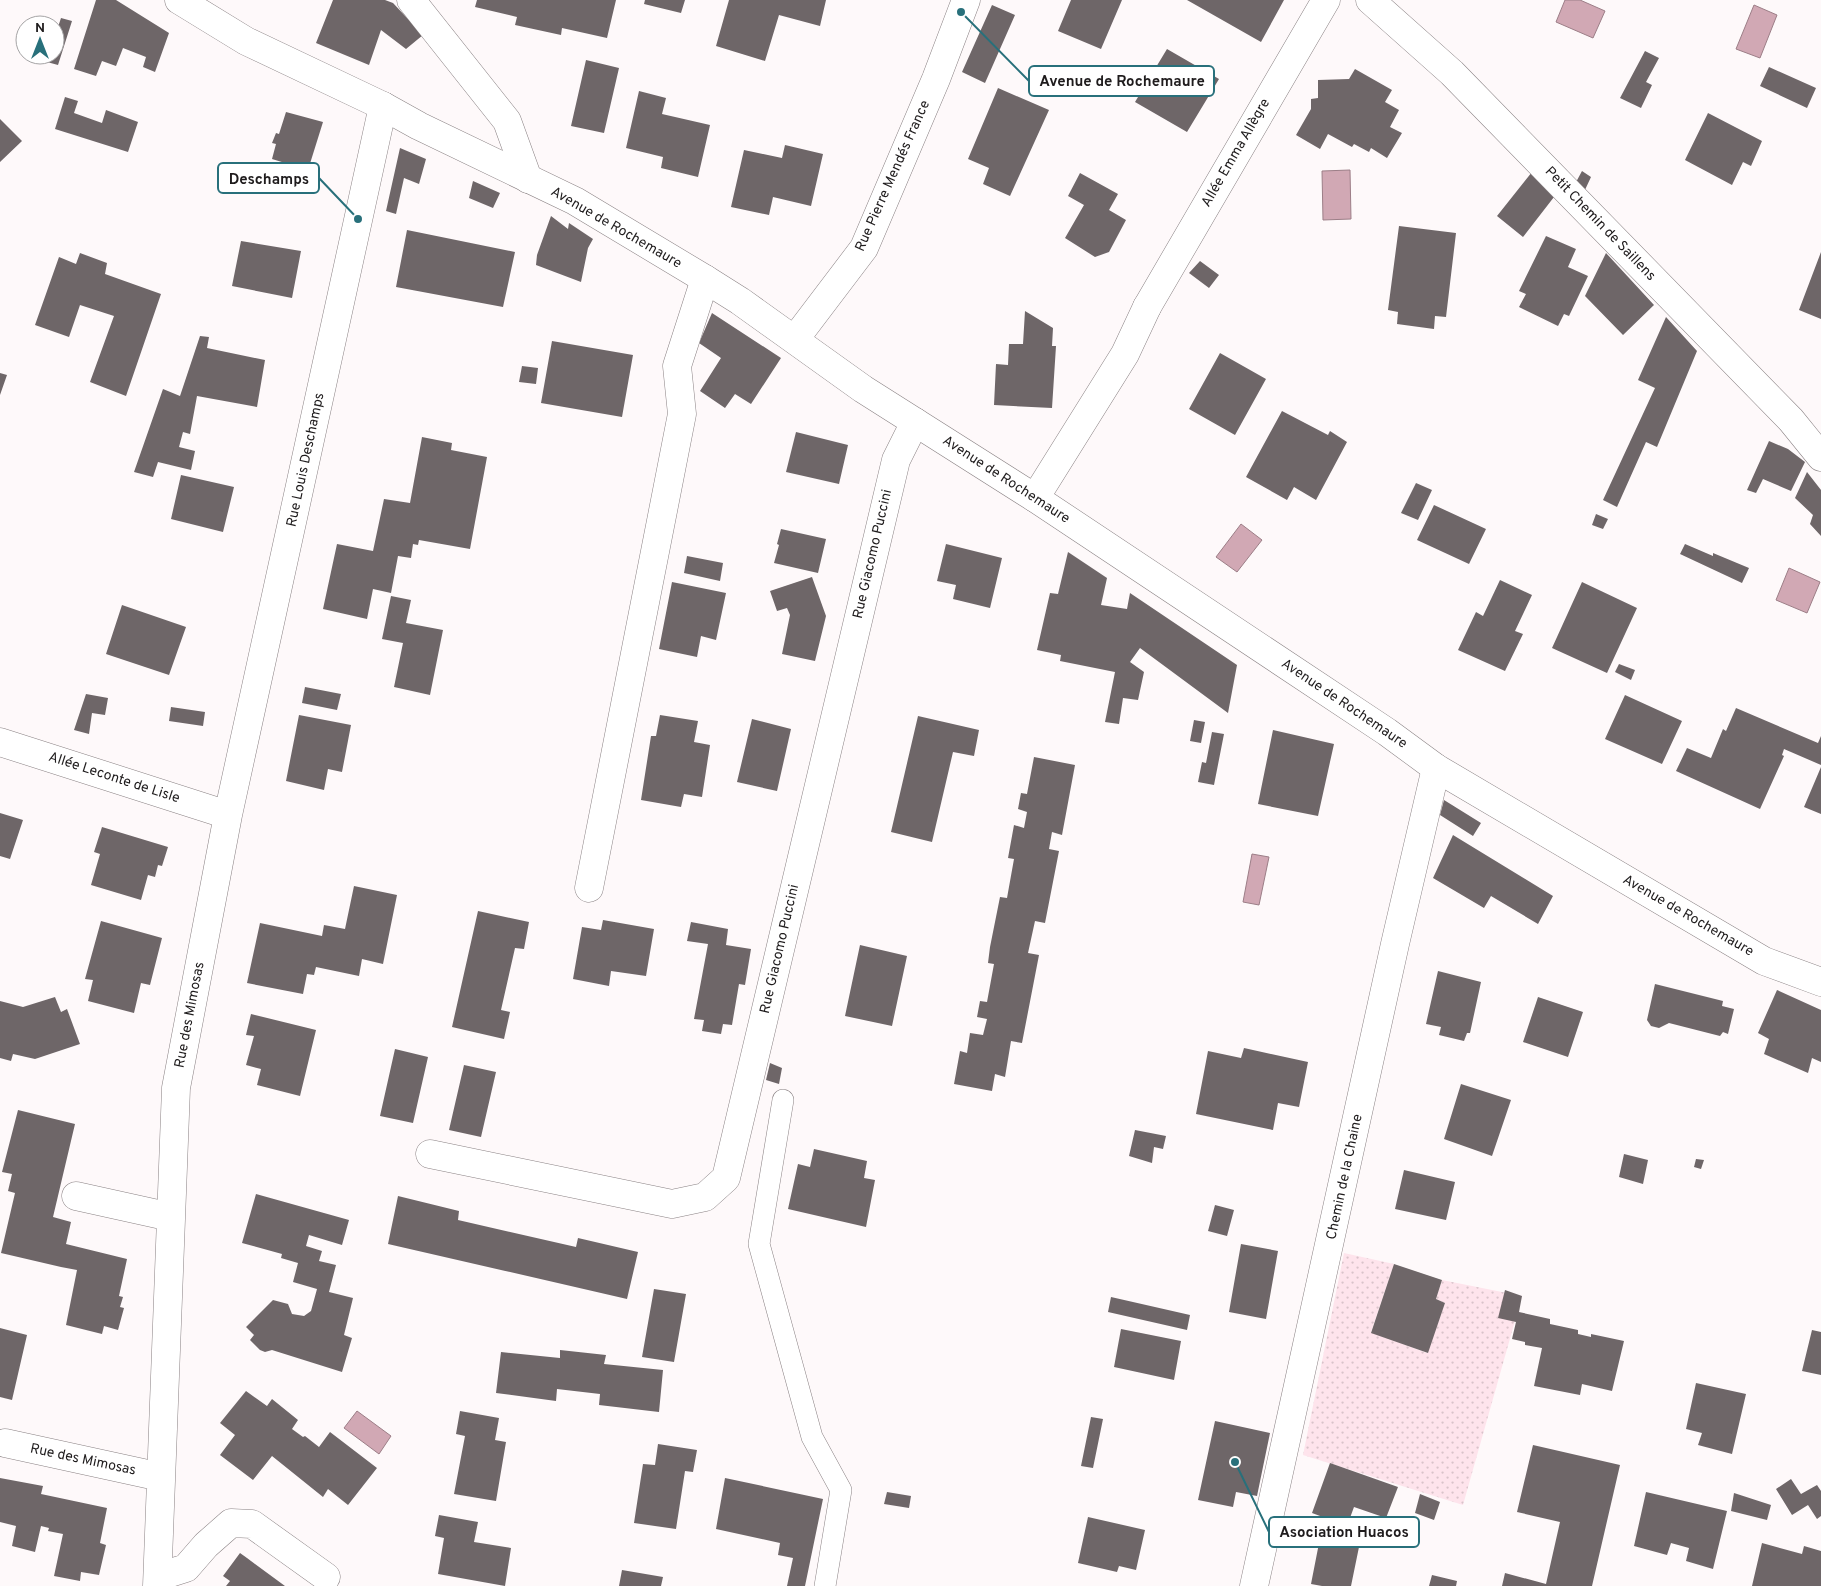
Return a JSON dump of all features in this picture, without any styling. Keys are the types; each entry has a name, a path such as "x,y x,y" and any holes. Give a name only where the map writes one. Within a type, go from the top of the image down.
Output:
{"street":[{"name":"Avenue de Rochemaure","path":"179,0 246,41 575,201 740,300 863,389 1035,498 1387,732 1436,768 1764,961 1821,982"},
{"path":"411,0 507,121 528,179"},
{"name":"Rue Pierre Mendés France","path":"795,339 864,248 936,79 966,0"},
{"name":"Allée Emma Allègre","path":"1035,498 1125,354 1146,307 1326,0"},
{"name":"Petit Chemin de Saillens","path":"1370,0 1452,73 1791,420 1821,457"},
{"name":"Rue Louis Deschamps","path":"228,814 383,106"},
{"path":"589,888 682,414 677,366 705,279"},
{"name":"Rue Giacomo Puccini","path":"430,1154 672,1204 704,1196 726,1178 896,460 916,422"},
{"name":"Allée Leconte de Lisle","path":"0,742 228,814"},
{"name":"Chemin de la Chaine","path":"1254,1586 1395,944 1436,768"},
{"name":"Rue des Mimosas","path":"158,1578 176,1088 228,814"},
{"path":"76,1196 171,1217"},
{"name":"Rue des Mimosas","path":"5,1443 161,1477"},
{"path":"158,1578 186,1568 206,1545 231,1523 252,1524 326,1578"}],"lane":[{"path":"783,1100 759,1244 812,1437 841,1490 825,1586"}],"shaded area":[{"path":"1565,0 1580,0 1605,11 1593,38 1556,22"},
{"path":"1754,5 1777,15 1760,58 1736,49"},
{"path":"1350,170 1351,219 1323,220 1322,171"},
{"path":"1241,524 1262,540 1237,572 1216,557"},
{"path":"1789,568 1820,582 1807,613 1776,600"},
{"path":"1252,854 1269,857 1259,905 1243,902"},
{"path":"1344,1253 1394,1264 1371,1332 1427,1353 1445,1303 1436,1299 1442,1280 1522,1296 1463,1505 1303,1455"},
{"path":"357,1411 391,1436 379,1454 344,1428"}],"building":[{"path":"96,0 116,0 169,33 155,72 143,67 146,57 123,48 116,66 102,61 96,76 74,69"},
{"path":"333,0 385,0 393,3 423,35 406,49 381,30 369,65 316,43"},
{"path":"477,0 616,0 607,38 562,28 561,35 515,25 517,17 475,7"},
{"path":"645,0 685,0 681,13 644,4"},
{"path":"729,0 826,0 820,26 779,15 765,61 716,46"},
{"path":"1071,0 1122,0 1101,49 1058,31"},
{"path":"1187,0 1284,0 1261,42"},
{"path":"992,5 1015,15 985,83 962,72"},
{"path":"65,19 72,21 65,43"},
{"path":"1167,49 1219,79 1187,132 1135,102"},
{"path":"1645,51 1659,58 1646,82 1652,85 1641,108 1620,98"},
{"path":"586,60 619,68 604,133 571,126"},
{"path":"1769,67 1816,88 1807,108 1760,86"},
{"path":"1355,69 1392,90 1385,102 1399,110 1390,127 1402,133 1387,158 1371,148 1369,152 1354,144 1352,147 1328,134 1320,149 1296,135 1311,109 1311,99 1318,98 1318,80 1349,79"},
{"path":"998,88 1049,110 1010,196 983,184 989,168 968,159"},
{"path":"639,91 666,98 662,114 710,125 698,177 661,168 663,157 626,148"},
{"path":"65,97 78,101 74,113 102,123 106,110 138,122 128,152 55,129"},
{"path":"286,112 323,122 308,170 272,159 276,144 272,143 276,133 279,134"},
{"path":"1708,113 1762,141 1751,166 1743,162 1732,185 1685,160"},
{"path":"0,119 22,141 0,162"},
{"path":"785,145 823,154 811,206 773,197 769,215 731,207 744,150 782,158"},
{"path":"400,148 426,159 419,184 404,178 396,214 386,211"},
{"path":"1582,171 1591,177 1584,192 1575,184"},
{"path":"1532,172 1554,197 1523,237 1497,216"},
{"path":"1080,173 1118,194 1109,210 1126,220 1109,252 1095,257 1065,238 1084,205 1068,196"},
{"path":"473,181 500,193 493,208 469,198"},
{"path":"551,216 568,229 569,223 593,239 588,248 581,282 536,265 537,255"},
{"path":"1399,226 1456,233 1446,317 1435,316 1434,329 1397,324 1398,312 1388,310"},
{"path":"407,230 515,252 503,307 396,287"},
{"path":"1546,236 1576,249 1568,267 1588,276 1569,316 1564,314 1558,326 1519,307 1526,294 1519,291"},
{"path":"241,241 301,251 292,298 232,286"},
{"path":"1821,252 1821,319 1799,310"},
{"path":"80,253 107,263 105,274 161,294 126,396 90,382 114,316 80,305 69,337 35,325 59,257 76,264"},
{"path":"1606,253 1654,305 1623,335 1585,296"},
{"path":"1200,261 1219,275 1209,288 1189,273"},
{"path":"1025,311 1053,328 1052,346 1056,346 1052,408 994,405 996,364 1008,365 1009,344 1023,344"},
{"path":"712,313 781,358 751,404 735,394 725,408 700,391 721,358 699,343"},
{"path":"1666,317 1697,351 1657,447 1646,442 1617,507 1603,500 1655,388 1638,380"},
{"path":"200,336 209,337 207,348 265,360 257,407 197,396 190,434 183,432 179,447 195,451 191,470 158,462 153,477 134,472 163,389 180,396"},
{"path":"552,341 633,355 622,417 541,403"},
{"path":"1220,353 1266,379 1235,435 1189,409"},
{"path":"522,366 538,368 536,384 519,382"},
{"path":"0,373 7,375 0,395"},
{"path":"1282,411 1328,435 1330,431 1347,442 1316,500 1294,487 1287,500 1246,477"},
{"path":"796,432 848,445 839,484 786,472"},
{"path":"422,437 452,443 451,450 487,457 470,549 419,540 418,545 413,544 411,558 398,556 391,593 373,589 367,619 323,609 337,544 373,551 384,499 410,503"},
{"path":"1769,441 1788,449 1805,462 1791,491 1763,479 1756,493 1747,490"},
{"path":"1807,472 1821,490 1821,536 1810,524 1813,515 1795,498"},
{"path":"181,475 234,487 223,532 171,519"},
{"path":"1416,483 1432,490 1418,520 1401,513"},
{"path":"1434,505 1486,529 1469,564 1417,540"},
{"path":"1596,514 1608,519 1603,529 1592,525"},
{"path":"781,529 826,539 818,573 774,563"},
{"path":"946,544 1002,558 990,608 953,599 956,585 937,581"},
{"path":"1685,544 1749,568 1742,583 1680,554"},
{"path":"1068,552 1107,578 1101,605 1127,609 1130,593 1237,665 1228,713 1140,648 1130,662 1144,672 1138,700 1123,698 1119,724 1105,722 1115,672 1060,661 1061,655 1037,650 1050,593 1058,594"},
{"path":"687,556 723,563 720,581 684,573"},
{"path":"812,577 826,616 815,661 782,654 790,615 787,608 777,611 770,591"},
{"path":"1500,580 1532,595 1515,631 1523,634 1505,671 1458,650 1476,612 1483,616"},
{"path":"672,582 726,593 716,640 701,636 697,657 659,649"},
{"path":"1582,582 1637,608 1607,673 1552,648"},
{"path":"391,596 411,600 406,623 443,630 430,695 394,687 403,643 382,639"},
{"path":"122,605 186,627 169,675 106,654"},
{"path":"1619,664 1635,670 1631,680 1615,672"},
{"path":"305,687 341,694 337,710 302,703"},
{"path":"86,694 108,698 105,715 92,713 89,734 74,730"},
{"path":"1625,695 1682,721 1662,764 1605,739"},
{"path":"171,707 205,712 203,726 169,721"},
{"path":"1736,708 1818,743 1821,736 1821,765 1784,749 1782,755 1784,756 1760,809 1676,771 1687,748 1711,758 1723,729 1726,731"},
{"path":"299,715 351,725 342,772 328,769 324,790 286,781"},
{"path":"660,715 698,721 694,742 710,745 702,797 684,794 681,807 641,800 651,736 656,736"},
{"path":"918,716 979,730 974,756 953,752 932,842 891,832"},
{"path":"752,719 791,729 777,791 737,782"},
{"path":"1194,720 1205,722 1201,743 1190,741"},
{"path":"1273,730 1334,744 1318,816 1258,804"},
{"path":"1212,732 1224,734 1214,785 1198,782 1202,762 1206,763"},
{"path":"1034,757 1075,765 1062,835 1052,832 1049,849 1059,851 1045,923 1035,921 1028,953 1039,955 1022,1043 1011,1041 1005,1077 995,1074 992,1091 954,1084 960,1051 967,1053 970,1033 983,1035 987,1019 977,1017 980,1001 987,1002 994,964 988,963 990,947 1000,897 1007,898 1014,859 1008,858 1014,825 1024,828 1027,812 1018,809 1021,793 1027,794"},
{"path":"1821,767 1821,814 1804,807"},
{"path":"1444,800 1481,823 1473,836 1440,815"},
{"path":"0,813 23,820 10,859 0,856"},
{"path":"102,827 168,847 162,866 158,865 155,877 148,875 141,900 91,885 100,854 94,852"},
{"path":"1453,835 1553,896 1538,924 1491,896 1484,908 1433,878"},
{"path":"354,886 397,895 383,964 362,959 359,976 316,967 314,975 307,974 303,994 247,983 260,923 322,936 324,925 345,929"},
{"path":"478,911 529,922 524,949 515,948 501,1010 510,1012 504,1039 452,1027"},
{"path":"603,920 654,929 646,976 611,971 609,986 573,979 582,927 601,930"},
{"path":"101,921 162,938 150,985 141,983 134,1013 88,1001 93,980 85,979"},
{"path":"691,922 728,929 726,945 751,949 745,985 739,984 732,1025 723,1024 721,1034 702,1031 704,1020 694,1019 708,944 687,941"},
{"path":"860,945 907,956 892,1026 845,1016"},
{"path":"1438,971 1481,982 1470,1033 1467,1033 1464,1041 1439,1035 1441,1027 1426,1024"},
{"path":"1655,984 1723,1001 1722,1006 1734,1009 1728,1034 1723,1032 1720,1036 1669,1023 1659,1028 1651,1026 1647,1020"},
{"path":"1777,990 1821,1010 1821,1062 1812,1058 1808,1073 1764,1054 1769,1039 1758,1033"},
{"path":"55,997 61,1012 67,1009 80,1044 35,1059 13,1054 11,1061 0,1058 0,1001 23,1007"},
{"path":"1538,997 1583,1012 1568,1057 1523,1042"},
{"path":"251,1014 316,1030 300,1096 257,1085 261,1069 246,1065 254,1036 246,1035"},
{"path":"1244,1048 1308,1062 1299,1107 1278,1103 1273,1130 1196,1114 1208,1051 1241,1058"},
{"path":"395,1049 428,1057 413,1123 380,1116"},
{"path":"770,1063 782,1068 779,1084 766,1080"},
{"path":"464,1065 496,1072 481,1137 449,1130"},
{"path":"1461,1084 1511,1100 1492,1156 1444,1139"},
{"path":"18,1110 75,1124 53,1217 71,1222 66,1244 127,1259 119,1296 123,1297 120,1307 124,1308 118,1330 104,1326 102,1334 66,1325 77,1270 1,1253 15,1193 8,1191 12,1174 2,1172"},
{"path":"1135,1130 1166,1136 1163,1149 1154,1147 1152,1163 1129,1156"},
{"path":"814,1149 867,1161 864,1178 875,1180 866,1227 788,1209 798,1164 810,1167"},
{"path":"1624,1154 1648,1160 1643,1184 1619,1177"},
{"path":"1696,1159 1704,1160 1701,1169 1694,1167"},
{"path":"1404,1170 1455,1182 1446,1220 1395,1209"},
{"path":"256,1194 349,1220 342,1245 309,1235 306,1246 322,1251 319,1261 336,1265 329,1292 353,1298 344,1335 352,1338 342,1372 272,1350 265,1352 260,1350 250,1340 254,1335 246,1327 273,1300 288,1304 292,1314 304,1316 311,1311 317,1289 293,1282 298,1263 281,1258 282,1254 242,1243"},
{"path":"398,1196 459,1211 458,1220 576,1247 578,1238 638,1252 627,1299 388,1244"},
{"path":"1215,1205 1234,1210 1227,1236 1208,1231"},
{"path":"1241,1244 1278,1251 1266,1319 1229,1312"},
{"path":"1394,1264 1442,1280 1436,1299 1445,1303 1428,1353 1371,1333"},
{"path":"654,1289 686,1294 674,1362 642,1357"},
{"path":"1505,1290 1522,1296 1519,1312 1550,1319 1550,1324 1578,1330 1578,1334 1591,1337 1591,1334 1624,1341 1612,1391 1582,1384 1580,1395 1534,1386 1542,1348 1525,1345 1525,1342 1512,1339 1516,1322 1498,1318"},
{"path":"1111,1297 1190,1315 1187,1330 1108,1312"},
{"path":"0,1328 27,1335 12,1400 0,1397"},
{"path":"1121,1329 1181,1341 1174,1380 1114,1367"},
{"path":"1812,1330 1821,1332 1821,1375 1802,1371"},
{"path":"560,1350 606,1355 604,1364 663,1370 659,1412 599,1405 600,1394 557,1389 556,1401 496,1393 501,1352 560,1358"},
{"path":"1696,1383 1746,1394 1732,1454 1698,1445 1702,1433 1686,1429"},
{"path":"246,1391 267,1406 272,1399 298,1420 292,1429 319,1447 330,1432 377,1468 348,1505 328,1489 323,1497 272,1456 253,1480 220,1455 235,1435 220,1423"},
{"path":"460,1411 499,1418 495,1440 506,1442 496,1501 454,1494 465,1436 456,1434"},
{"path":"1091,1417 1103,1419 1093,1468 1081,1466"},
{"path":"1215,1421 1270,1433 1257,1496 1236,1492 1233,1507 1198,1500"},
{"path":"658,1444 697,1450 693,1472 685,1471 676,1529 634,1523 643,1464 655,1465"},
{"path":"1533,1445 1620,1465 1592,1586 1502,1586 1505,1573 1546,1584 1560,1522 1517,1512"},
{"path":"1330,1463 1398,1487 1386,1518 1354,1507 1347,1526 1312,1513"},
{"path":"0,1478 43,1486 41,1494 107,1508 100,1543 106,1545 99,1575 81,1572 80,1581 54,1576 63,1534 48,1531 49,1528 41,1526 35,1552 12,1546 16,1526 0,1522"},
{"path":"725,1478 823,1499 805,1586 787,1586 793,1558 778,1555 780,1543 716,1529"},
{"path":"1791,1479 1801,1494 1817,1485 1821,1491 1821,1516 1817,1519 1808,1505 1792,1515 1776,1489"},
{"path":"887,1492 911,1496 909,1508 884,1504"},
{"path":"1646,1492 1727,1511 1713,1569 1686,1561 1689,1548 1671,1543 1667,1555 1634,1546"},
{"path":"1734,1493 1771,1505 1767,1520 1731,1511"},
{"path":"1420,1494 1440,1502 1434,1520 1415,1513"},
{"path":"439,1515 478,1522 474,1542 511,1548 505,1586 438,1574 444,1538 435,1536"},
{"path":"1088,1517 1145,1530 1136,1570 1119,1566 1117,1572 1078,1563"},
{"path":"1320,1538 1359,1547 1351,1586 1311,1584"},
{"path":"1762,1543 1802,1554 1804,1546 1821,1551 1821,1586 1752,1586"},
{"path":"240,1553 285,1586 226,1586 230,1581 223,1576"},
{"path":"622,1570 663,1577 661,1586 619,1586"},
{"path":"1432,1575 1457,1581 1456,1586 1429,1586"}],"place":[{"name":"Avenue de Rochemaure","path":"961,12"},
{"name":"Deschamps","path":"358,219"},
{"name":"Asociation Huacos","path":"1235,1462"}]}
